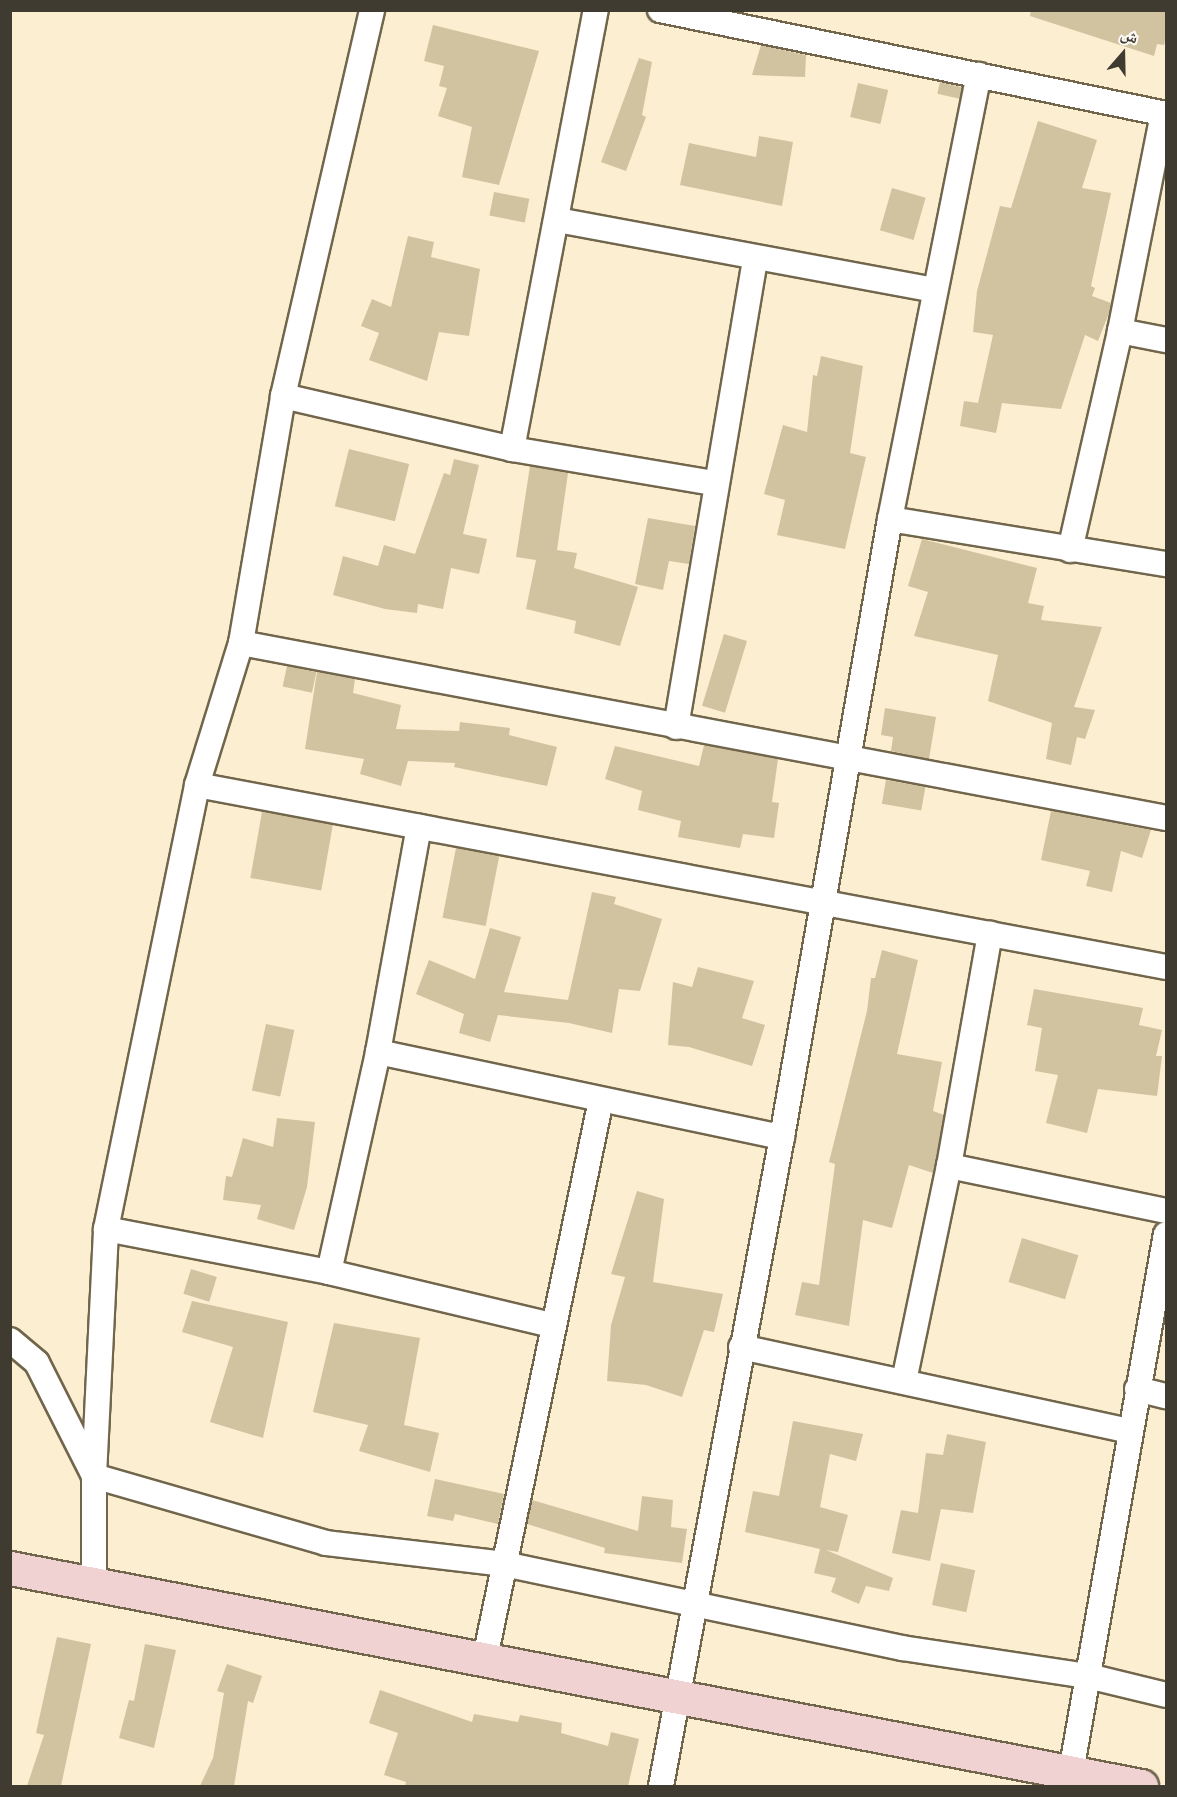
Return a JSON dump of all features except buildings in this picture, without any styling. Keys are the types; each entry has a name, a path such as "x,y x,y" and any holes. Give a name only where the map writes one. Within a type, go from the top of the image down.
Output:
{"street":[{"path":"94,1581 94,1476 106,1229 197,785 241,643 283,396 372,10"},
{"path":"512,449 596,10"},
{"path":"660,10 1165,114 1120,331 1070,550"},
{"path":"661,1786 679,1694 692,1606 782,1137 890,519 934,290 979,75"},
{"path":"557,220 934,290"},
{"path":"676,727 714,483 755,258"},
{"path":"1120,331 1167,340"},
{"path":"283,396 512,449 714,483"},
{"path":"890,519 1167,564"},
{"path":"241,643 847,760 1167,818"},
{"path":"197,785 1167,967"},
{"path":"329,1272 378,1052 419,827"},
{"path":"904,1381 949,1166 990,934"},
{"path":"378,1052 782,1137"},
{"path":"485,1658 551,1325 601,1100"},
{"path":"949,1166 1167,1211"},
{"path":"106,1229 329,1272 551,1325"},
{"path":"1071,1772 1129,1431 1167,1233"},
{"path":"10,1340 37,1363 94,1476 326,1543 504,1564 692,1606 902,1648 1088,1676 1167,1695"},
{"path":"741,1347 1129,1431"},
{"path":"1137,1389 1167,1396"},
{"path":"10,1568 94,1581 1141,1786"}]}
